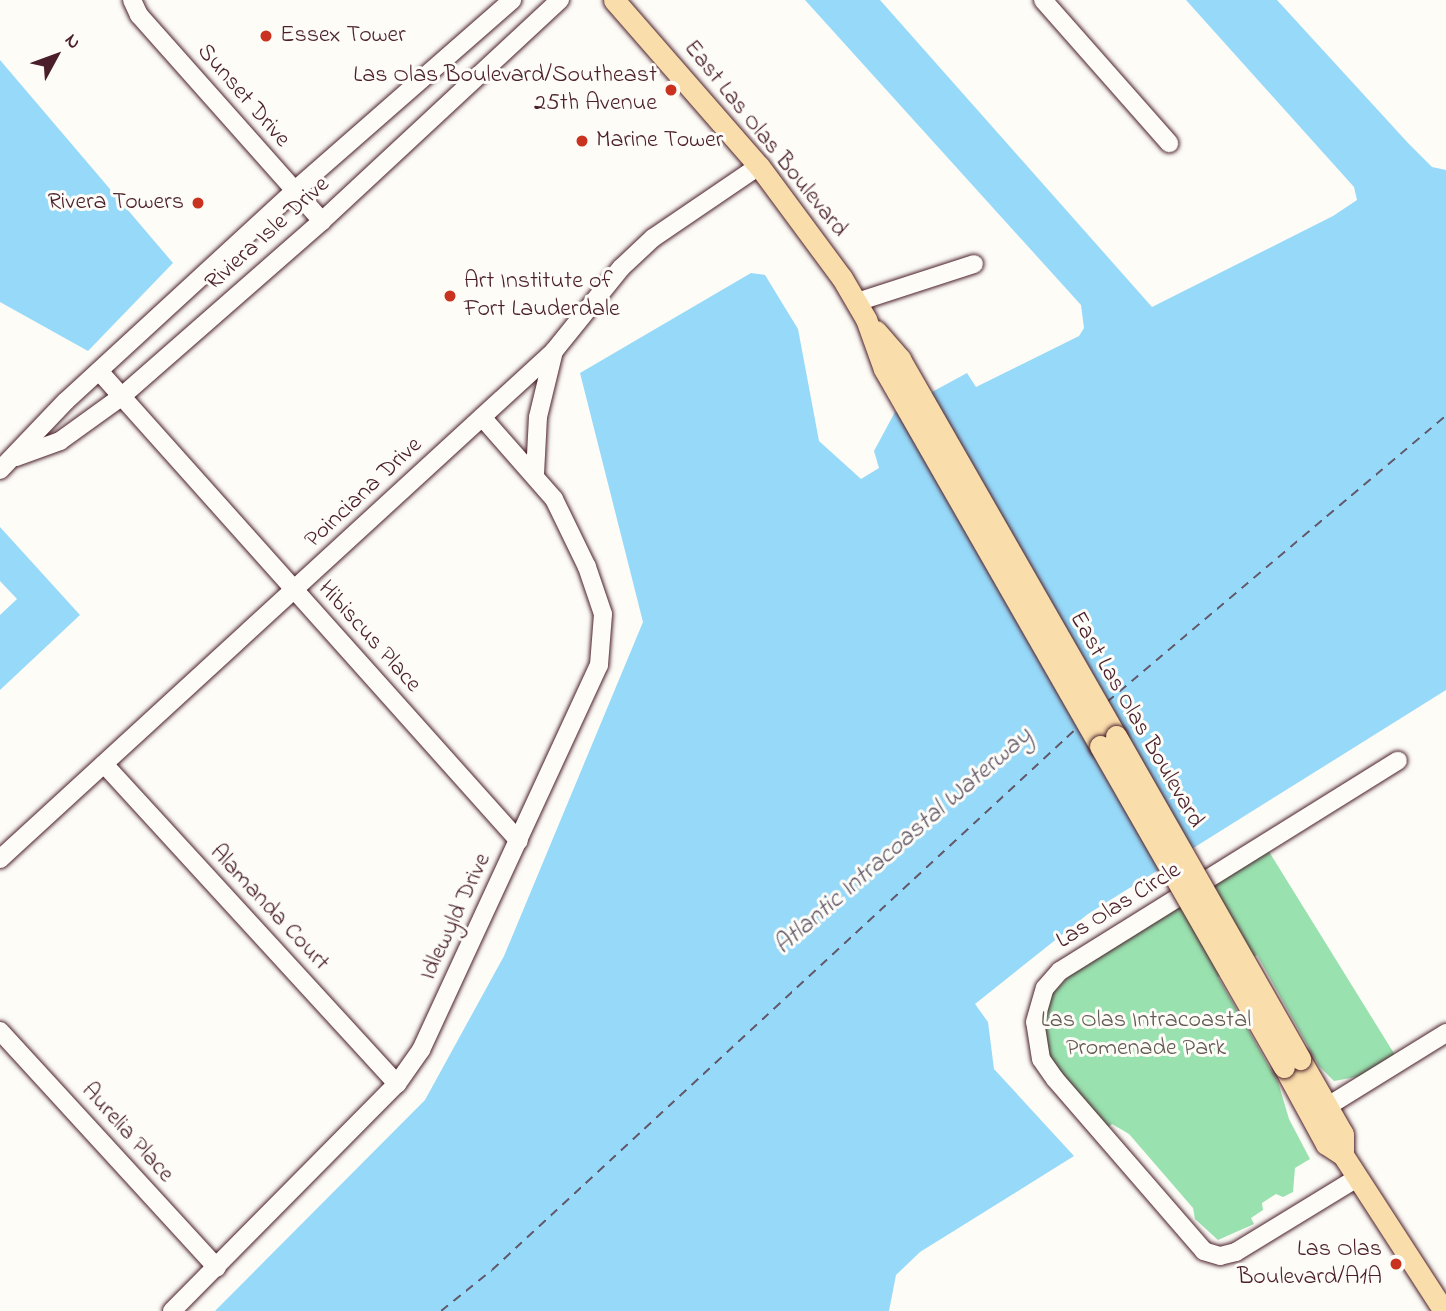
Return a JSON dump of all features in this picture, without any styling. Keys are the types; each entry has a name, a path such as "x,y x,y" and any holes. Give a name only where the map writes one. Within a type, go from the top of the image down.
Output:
{"main road":[{"name":"East Las Olas Boulevard","path":"614,0 759,166 861,311 1292,1063 1326,1144 1343,1155 1444,1311"},
{"name":"East Las Olas Boulevard","path":"1292,1063 1328,1106 1343,1134 1343,1155"}],"street":[{"name":"Sunset Drive","path":"132,0 139,15 322,221"},
{"name":"Riviera Isle Drive","path":"0,470 16,457 99,371 294,191 512,0"},
{"name":"Riviera Isle Drive","path":"16,457 60,441 121,397 322,221 560,0"},
{"path":"1043,0 1169,143"},
{"name":"Poinciana Drive","path":"0,859 554,351 621,268 653,238 759,166"},
{"path":"861,311 974,264"},
{"path":"535,474 538,417 554,351"},
{"name":"Hibiscus Place","path":"99,371 519,841"},
{"name":"Idlewyld Drive","path":"172,1311 397,1084 421,1050 599,665 603,614 587,567 554,499 535,474 482,417"},
{"name":"Las Olas Circle","path":"1357,1178 1242,1249 1220,1256 1204,1251 1055,1079 1041,1059 1035,1022 1045,988 1060,971 1398,761"},
{"name":"Alamanda Court","path":"104,764 397,1084"},
{"name":"Aurelia Place","path":"0,1031 217,1268"},
{"path":"1328,1106 1446,1033"}],"green space":[{"name":"Las Olas Intracoastal Promenade Park","path":"1268,850 1395,1055 1361,1076 1334,1081 1319,1066 1257,955 1218,977 1278,1082 1289,1119 1310,1159 1295,1168 1293,1192 1283,1197 1276,1194 1262,1203 1263,1210 1251,1218 1254,1224 1218,1240 1195,1219 1193,1208 1129,1134 1112,1124 1107,1128 1051,1063 1042,1020 1051,995 1072,973"}],"water":[{"name":"Atlantic Intracoastal Waterway","path":"805,0 880,0 1152,307 1333,216 1357,200 1354,187 1186,0 1277,0 1408,143 1432,167 1446,170 1446,690 1088,914 975,1004 988,1022 994,1069 1074,1156 920,1252 896,1275 889,1311 215,1311 425,1100 504,956 643,622 580,373 751,273 765,275 798,329 819,441 861,479 879,468 874,451 895,412 967,373 976,387 1079,336 1084,328 1081,305"},
{"path":"0,60 173,263 88,351 0,302"},
{"path":"0,527 80,615 0,690 0,615 17,599 0,581"}],"ferry route":[{"path":"1107,702 1446,416"},
{"path":"441,1311 492,1270 1079,726"}],"place":[{"name":"Essex Tower","path":"266,36"},
{"name":"Las Olas Boulevard/Southeast 25th Avenue","path":"671,90"},
{"name":"Marine Tower","path":"582,141"},
{"name":"Rivera Towers","path":"198,203"},
{"name":"Art Institute of Fort Lauderdale","path":"450,296"},
{"name":"Las Olas Boulevard/A1A","path":"1396,1264"}]}
